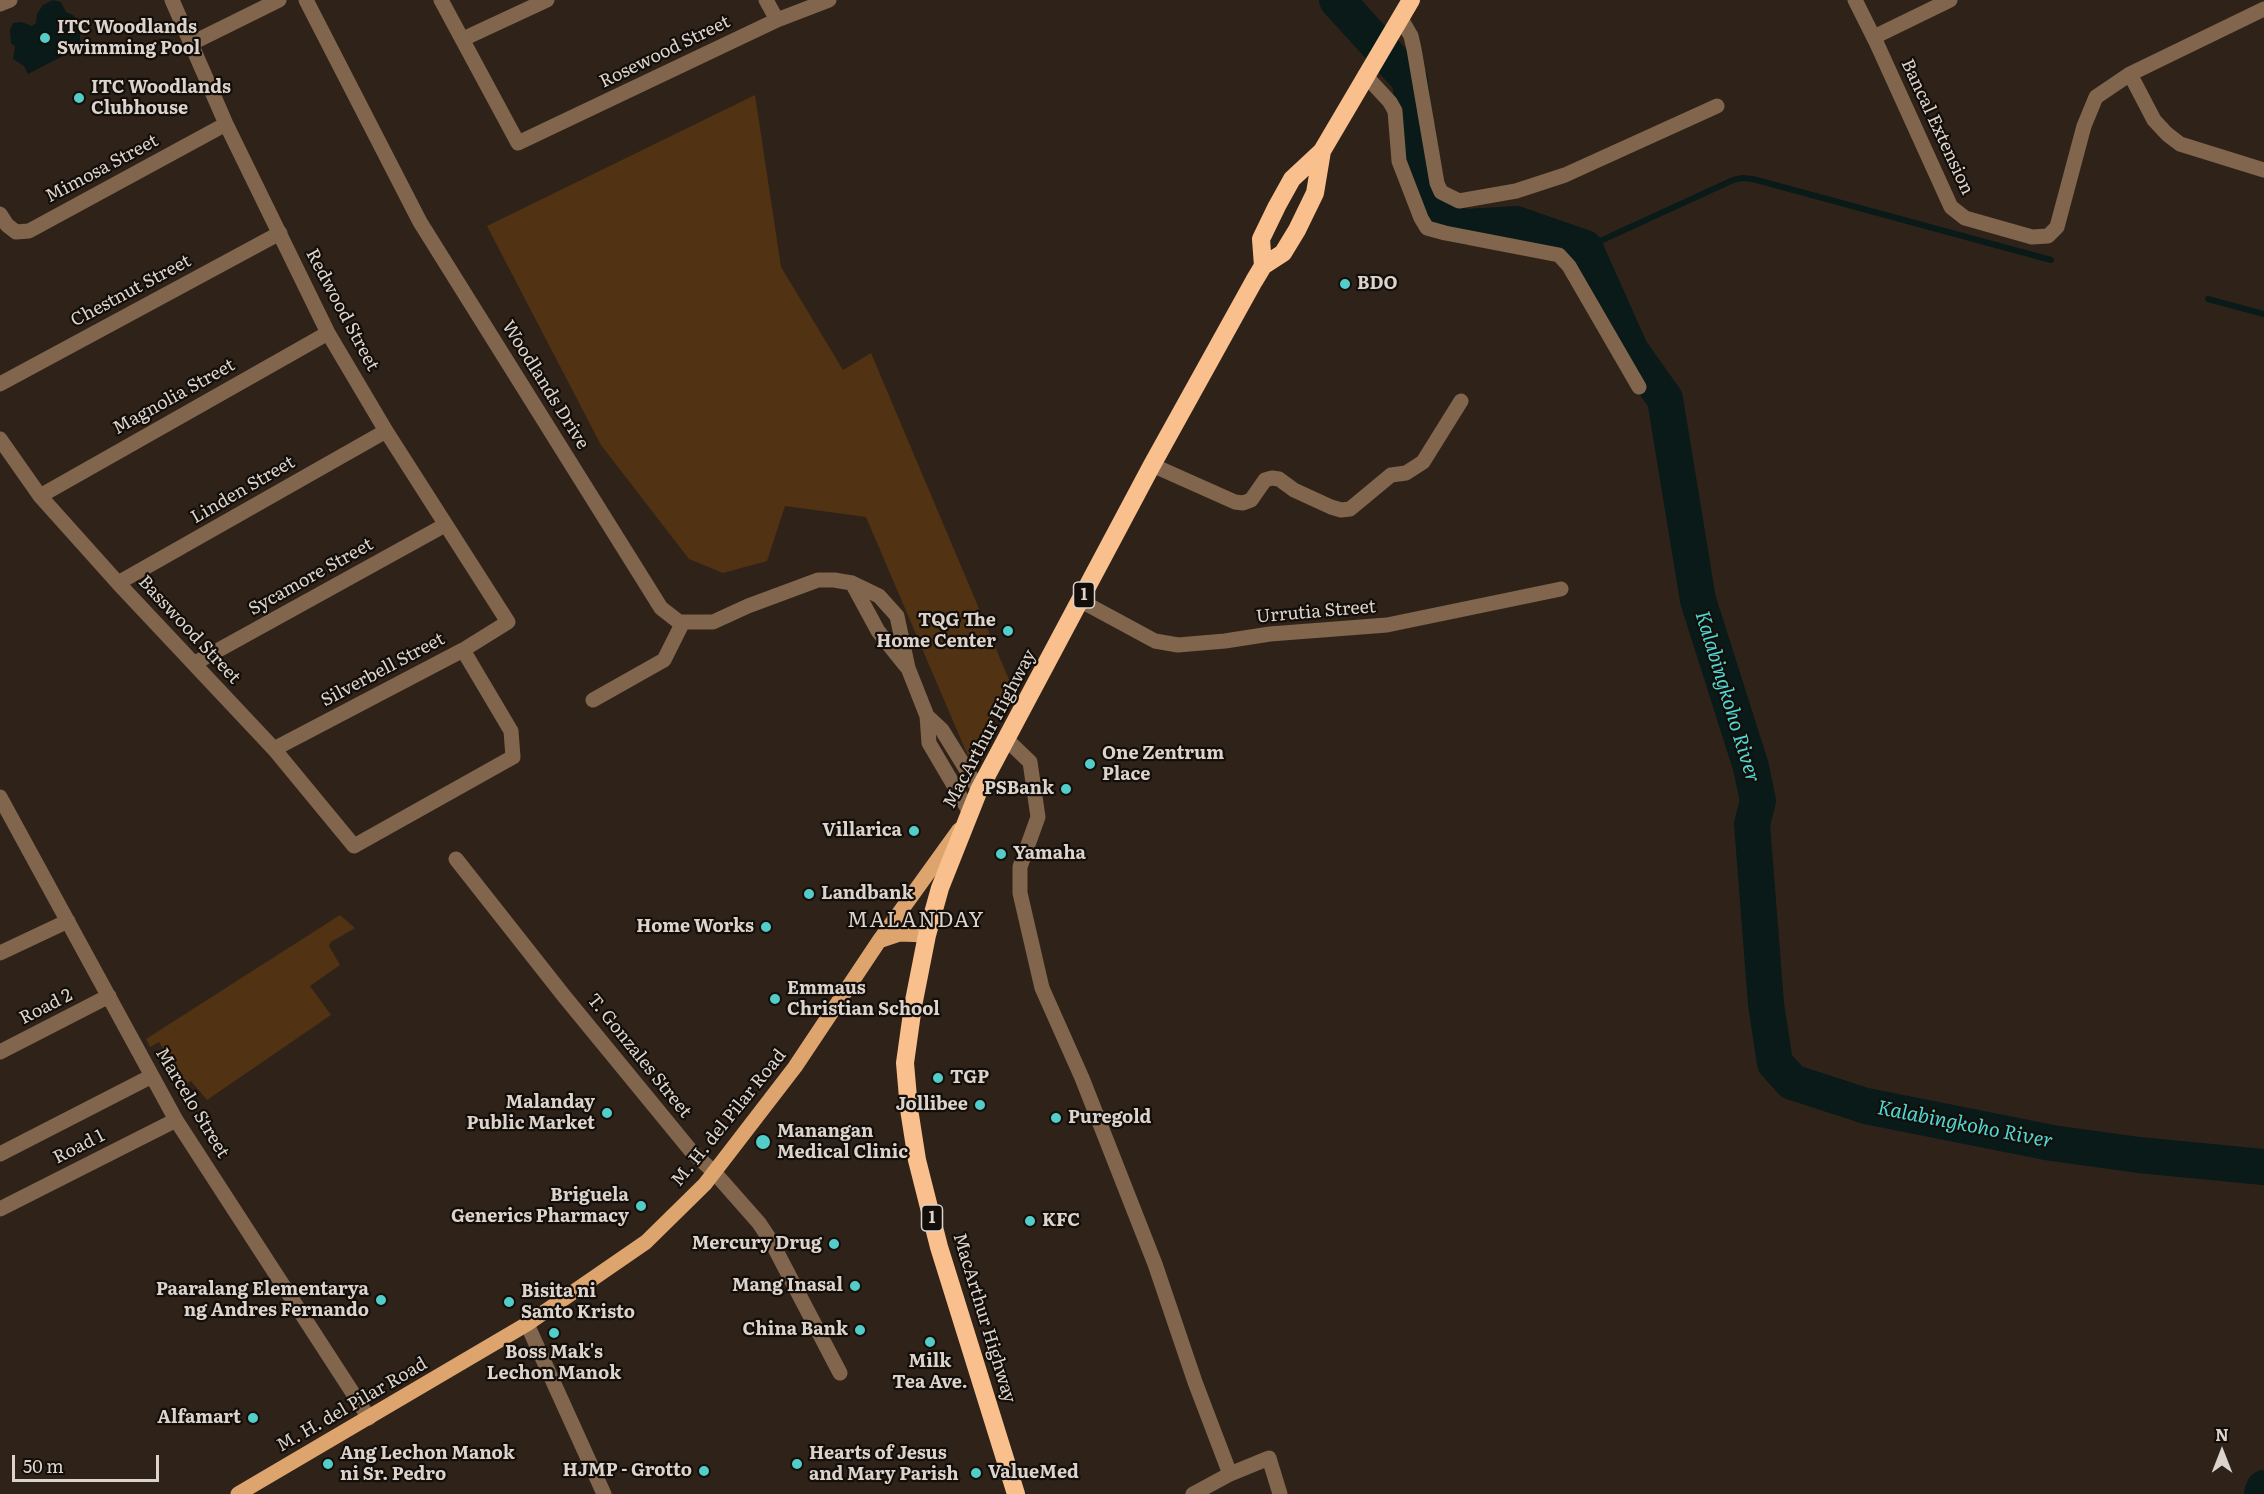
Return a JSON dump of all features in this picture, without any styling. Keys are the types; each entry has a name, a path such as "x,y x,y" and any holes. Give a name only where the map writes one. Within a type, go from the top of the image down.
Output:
{"highway":[{"name":"MacArthur Highway","path":"1263,266 1261,239 1292,179 1322,152 1389,34 1411,0"},
{"name":"MacArthur Highway","path":"1016,1494 939,1247 917,1160 905,1063 927,935 940,888 978,790 1152,465 1263,266 1283,253 1315,194 1322,152"}],"main road":[{"name":"M. H. del Pilar Road","path":"238,1494 527,1324 646,1242 705,1184 819,1034 879,941 967,816"},
{"path":"879,941 900,934 927,935"}],"street":[{"path":"0,4 10,0"},
{"name":"Redwood Street","path":"172,0 226,124 328,333 386,431 508,622"},
{"path":"192,43 279,0"},
{"name":"Woodlands Drive","path":"306,0 420,222 661,608 679,622 683,622"},
{"path":"441,0 463,39 547,0"},
{"path":"766,0 777,20"},
{"name":"Rosewood Street","path":"463,39 518,143 777,20 830,0"},
{"name":"Bancal Extension","path":"1855,0 1951,207 1965,218 2032,237 2048,236 2057,227 2084,126 2096,97 2130,74 2264,9"},
{"path":"1874,37 1950,0"},
{"path":"1400,18 1411,36 1414,49 1437,183 1441,192 1459,201 1516,191 1565,175 1717,106"},
{"path":"1369,69 1395,111 1399,161 1427,228 1559,255 1569,266 1640,387"},
{"path":"2130,74 2154,120 2167,134 2181,144 2264,170"},
{"name":"Mimosa Street","path":"0,214 7,225 16,232 28,231 226,124"},
{"name":"Chestnut Street","path":"0,384 280,233"},
{"name":"Magnolia Street","path":"40,496 328,333"},
{"path":"1152,465 1235,502 1243,503 1251,500 1265,480 1272,478 1279,479 1294,490 1331,507 1341,510 1350,509 1391,476 1406,474 1423,462 1461,401"},
{"name":"Linden Street","path":"118,583 386,431"},
{"name":"Basswood Street","path":"0,439 40,496 118,583 274,749 354,846 513,758 511,731 464,650"},
{"name":"Sycamore Street","path":"195,663 445,525"},
{"path":"593,700 664,660 683,622 713,622 748,606 818,580 852,583 879,596 897,616 908,668 927,716 929,743 967,816"},
{"path":"852,583 878,631 908,668"},
{"name":"Urrutia Street","path":"1081,601 1155,641 1178,645 1225,641 1270,633 1387,625 1561,589"},
{"name":"Silverbell Street","path":"274,749 464,650 508,622"},
{"path":"927,716 942,730 978,790"},
{"path":"1006,739 1030,762 1034,784 1038,821 1020,867 1020,893 1042,988 1082,1078 1155,1263 1195,1382 1230,1474"},
{"name":"Marcelo Street","path":"0,797 176,1120 369,1418"},
{"name":"T. Gonzales Street","path":"456,859 564,996 692,1152 714,1172 771,1241 840,1373"},
{"path":"0,953 68,921"},
{"name":"Road 2","path":"0,1052 109,996"},
{"path":"0,1154 152,1076"},
{"name":"Road 1","path":"0,1209 176,1120"},
{"path":"527,1324 604,1494"},
{"path":"1193,1494 1230,1474 1269,1458 1280,1494"}],"shaded area":[{"name":"ITC Woodlands Swimming Pool","path":"53,0 61,2 66,12 73,15 80,25 80,39 84,45 28,74 24,66 13,59 15,46 11,43 10,30 13,23 22,22 32,26 36,23 37,14 43,5"},
{"path":"755,95 781,267 843,370 871,353 1010,682 968,756 866,517 785,506 767,561 723,573 689,559 601,445 487,226"},
{"path":"340,915 355,928 331,942 329,946 340,965 310,986 331,1015 207,1100 191,1081 185,1084 159,1042 150,1047 146,1039"}],"waterway":[{"name":"Kalabingkoho River","path":"1337,0 1410,80 1419,161 1434,206 1444,222 1467,227 1516,224 1585,248 1631,351 1665,399 1698,600 1751,767 1758,801 1752,824 1766,1004 1775,1063 1792,1082 1866,1106 2052,1143 2139,1155 2264,1167"},
{"path":"1585,248 1733,180 1742,178 1753,179 2051,260"},
{"path":"2208,299 2264,314"},
{"name":"Kalabingkoho River","path":"2262,1494 2264,1488"}],"place":[{"name":"ITC Woodlands Swimming Pool","path":"45,38"},
{"name":"ITC Woodlands Clubhouse","path":"79,98"},
{"name":"BDO","path":"1345,284"},
{"name":"TQG The Home Center","path":"1008,631"},
{"name":"One Zentrum Place","path":"1090,764"},
{"name":"PSBank","path":"1066,789"},
{"name":"Villarica","path":"914,831"},
{"name":"Yamaha","path":"1001,854"},
{"name":"Landbank","path":"809,894"},
{"name":"Home Works","path":"766,927"},
{"name":"Emmaus Christian School","path":"775,999"},
{"name":"TGP","path":"938,1078"},
{"name":"Jollibee","path":"980,1105"},
{"name":"Malanday Public Market","path":"607,1113"},
{"name":"Puregold","path":"1056,1118"},
{"name":"Manangan Medical Clinic","path":"763,1142"},
{"name":"Briguela Generics Pharmacy","path":"641,1206"},
{"name":"KFC","path":"1030,1221"},
{"name":"Mercury Drug","path":"834,1244"},
{"name":"Mang Inasal","path":"855,1286"},
{"name":"Paaralang Elementarya ng Andres Fernando","path":"381,1300"},
{"name":"Bisita ni Santo Kristo","path":"509,1302"},
{"name":"China Bank","path":"860,1330"},
{"name":"Boss Mak's Lechon Manok","path":"554,1333"},
{"name":"Milk Tea Ave.","path":"930,1342"},
{"name":"Alfamart","path":"253,1418"},
{"name":"Ang Lechon Manok ni Sr. Pedro","path":"328,1464"},
{"name":"Hearts of Jesus and Mary Parish","path":"797,1464"},
{"name":"HJMP - Grotto","path":"704,1471"},
{"name":"ValueMed","path":"976,1473"}],"district":[{"name":"MALANDAY","path":"916,921"}]}
